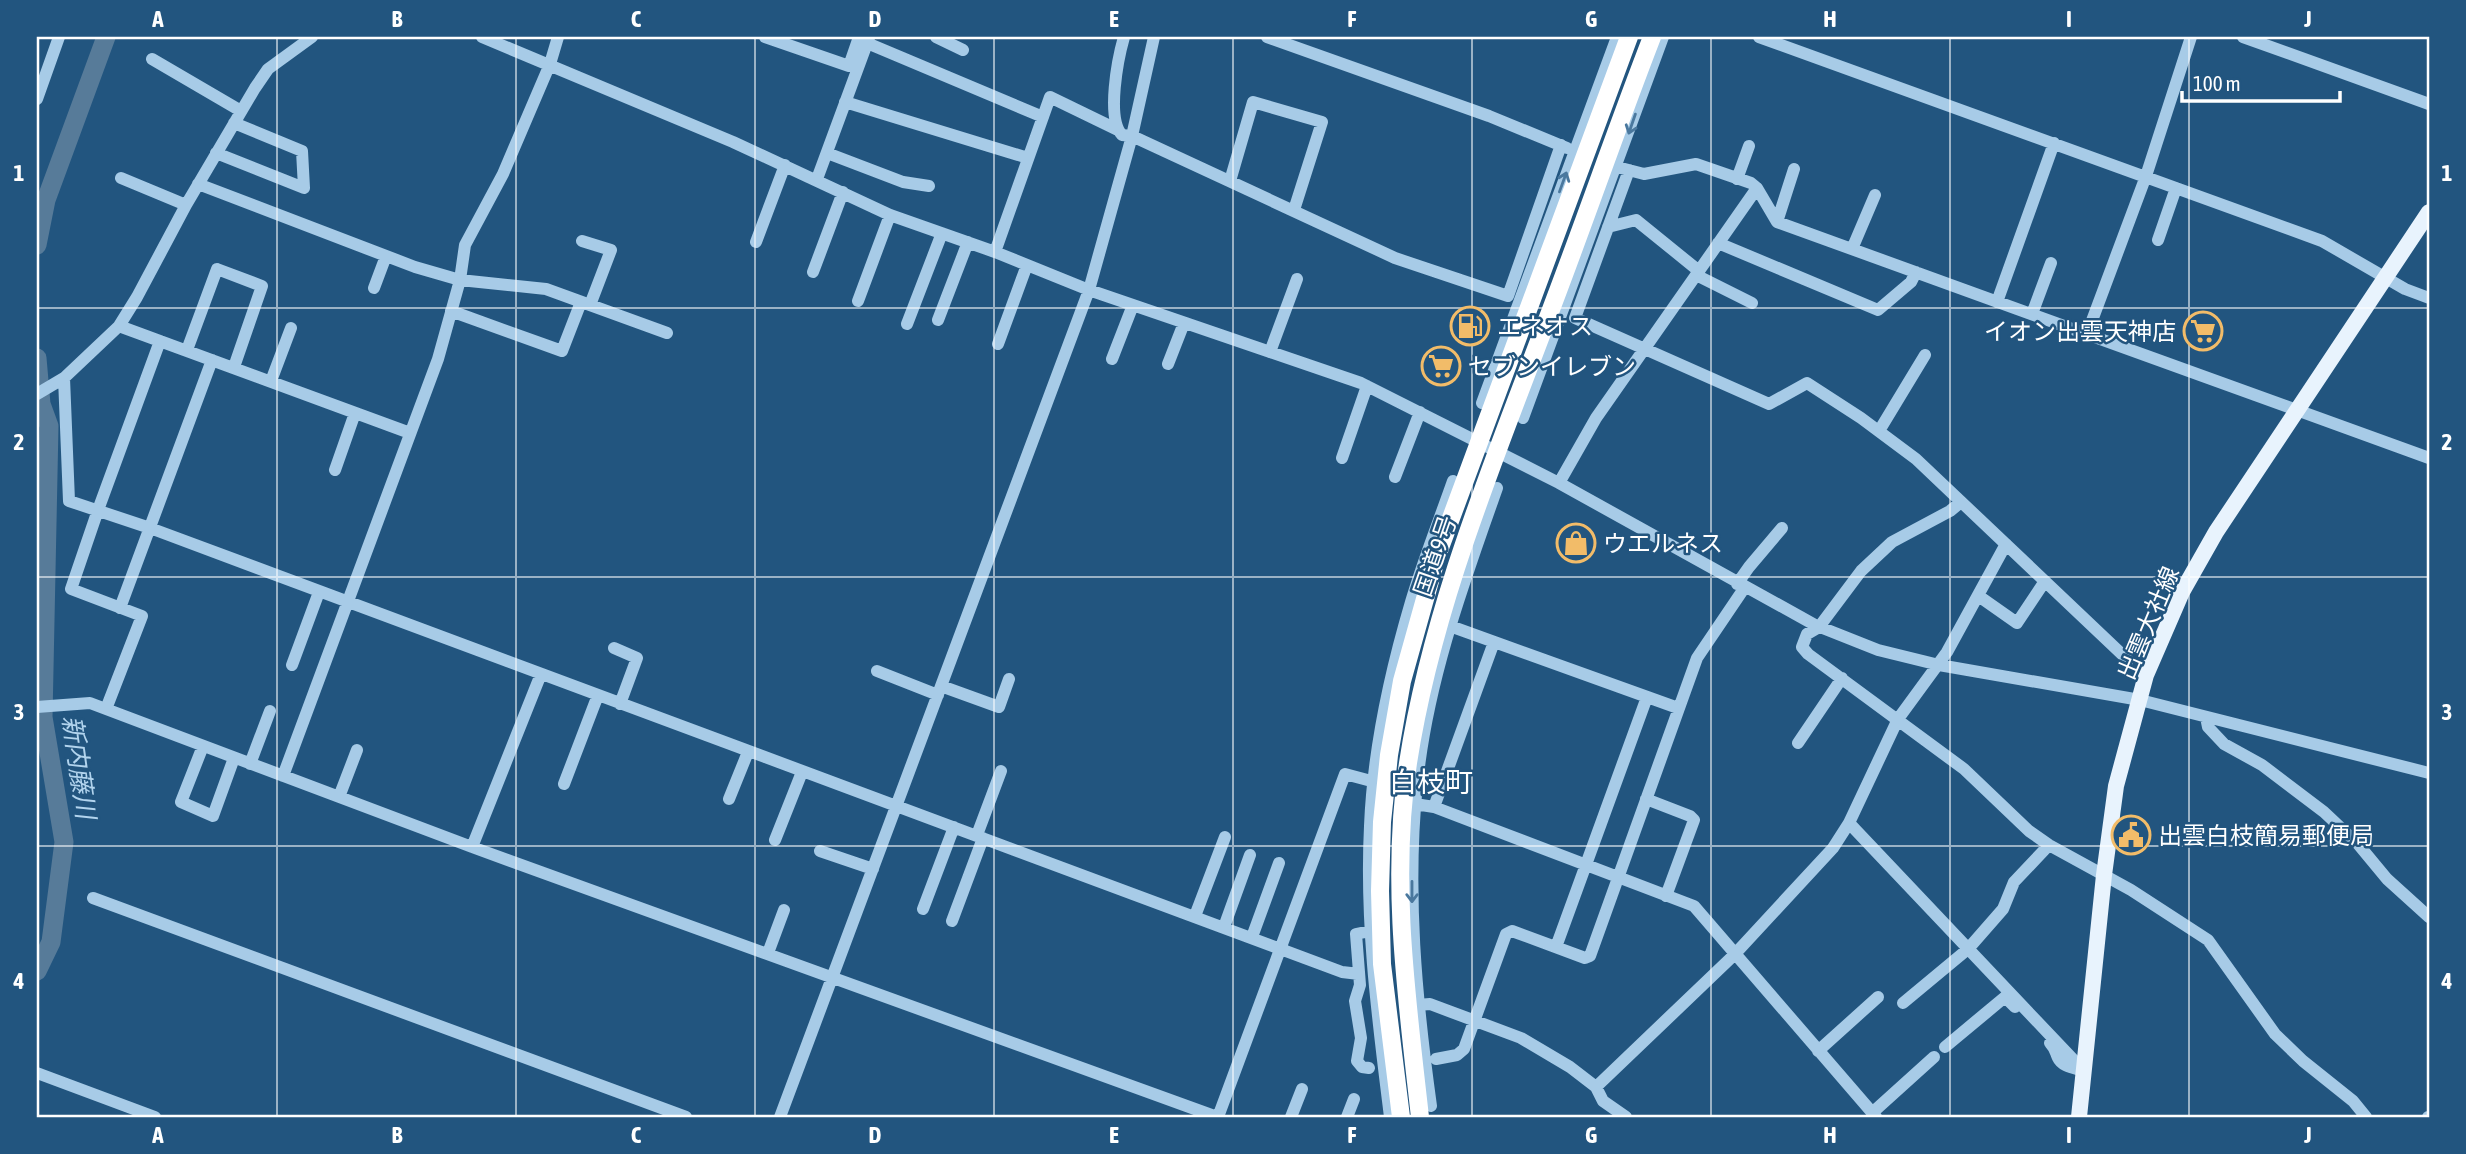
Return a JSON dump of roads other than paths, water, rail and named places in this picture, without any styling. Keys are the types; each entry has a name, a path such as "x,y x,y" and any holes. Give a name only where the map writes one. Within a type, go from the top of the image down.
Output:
{"highway":[{"name":"国道9号","path":"1393,1117 1382,964 1380,891 1382,822 1389,755 1402,681 1430,562 1478,441 1500,369 1553,241 1629,37"},
{"name":"国道9号","path":"1425,1112 1413,1055 1401,923 1402,829 1408,764 1416,720 1441,615 1496,449 1592,197 1638,89 1652,37"}],"main road":[{"name":"出雲大社線","path":"2079,1117 2116,786 2146,675 2182,592 2216,532 2429,212"}],"street":[{"path":"37,99 59,37"},
{"path":"37,394 60,381 119,326 198,184 268,69 312,37"},
{"path":"482,37 785,165 890,215 995,252 1089,290 1367,387 1496,449 1819,627 1878,650 1939,665 2140,700 2429,773"},
{"path":"283,776 438,359 460,280 465,245 503,174 550,64 558,37"},
{"path":"765,37 849,66 865,39"},
{"path":"936,37 963,50"},
{"path":"1118,130 1115,110 1116,67 1124,37"},
{"path":"780,1117 1089,290 1132,136 1154,37"},
{"path":"1267,37 1489,116 1574,151"},
{"path":"1482,403 1500,369 1548,222 1617,37"},
{"path":"1664,37 1638,89 1623,169 1608,227 1575,318 1769,404 1807,383 1916,459 2128,660"},
{"path":"1759,37 2322,242 2386,279 2429,298"},
{"path":"2087,334 2146,176 2191,37"},
{"path":"2244,37 2429,104"},
{"path":"817,179 865,39"},
{"path":"865,39 1042,117"},
{"path":"152,59 241,111"},
{"path":"995,252 1050,97 1118,130 1122,135 1132,136 1395,258 1508,296 1561,145"},
{"path":"845,102 1028,158"},
{"path":"1230,181 1253,102 1322,122 1294,210"},
{"path":"216,153 304,188 302,151 234,123"},
{"path":"1997,302 2054,143"},
{"path":"1737,178 1749,146"},
{"path":"827,153 903,182 929,186"},
{"path":"1623,169 1644,174 1696,164 1751,183 1757,188 1777,222 2429,458"},
{"path":"756,242 785,165"},
{"path":"1523,418 1598,216 1623,169"},
{"path":"1777,222 1794,169"},
{"path":"121,178 186,205"},
{"path":"198,184 386,256 460,280 546,289 667,333"},
{"path":"1559,483 1597,418 1757,188"},
{"path":"2158,240 2176,188"},
{"path":"813,272 843,192"},
{"path":"1852,249 1875,195"},
{"path":"1592,197 1598,216"},
{"path":"859,301 890,215"},
{"path":"1608,227 1636,220 1698,273 1752,303"},
{"path":"1548,222 1553,241"},
{"path":"907,324 942,233"},
{"path":"451,311 562,351 611,250 582,241"},
{"path":"939,320 968,242"},
{"path":"1718,243 1878,310 1911,282 1916,272"},
{"path":"374,288 386,256"},
{"path":"2032,314 2051,263"},
{"path":"998,344 1027,265"},
{"path":"187,350 217,269 262,286 234,367"},
{"path":"1270,352 1297,279"},
{"path":"1112,359 1133,305"},
{"path":"1542,334 1559,322"},
{"path":"1168,364 1184,323"},
{"path":"119,326 410,433"},
{"path":"271,381 291,328"},
{"path":"106,709 142,616 71,589 97,510 160,341"},
{"path":"1879,431 1925,355"},
{"path":"120,608 212,359"},
{"path":"60,381 69,501 150,528 1342,972 1359,974"},
{"path":"1342,458 1367,387"},
{"path":"1395,477 1420,412"},
{"path":"335,470 355,413"},
{"path":"1393,1117 1374,989 1370,932 1370,824 1378,747 1393,672 1411,601 1430,562 1453,481"},
{"path":"1425,1112 1422,1038 1412,939 1415,804 1428,712 1450,626 1497,488"},
{"path":"1961,502 1950,511 1892,542 1861,571 1819,627 1807,634 1802,646 1808,654 1964,769 2029,831 2160,907 2208,940 2275,1034 2353,1101 2366,1117"},
{"path":"1474,517 1479,538"},
{"path":"1436,1059 1457,1055 1464,1049 1506,934 1512,931 1585,958 1590,956 1697,658 1741,585 1782,528"},
{"path":"1596,1087 1734,955 1833,848 1849,822 1898,719 1939,665 1980,597 2006,544"},
{"path":"1980,597 2017,624 2045,581"},
{"path":"292,665 319,592"},
{"path":"1450,626 1678,708"},
{"path":"1434,807 1494,642"},
{"path":"614,648 637,658 620,704"},
{"path":"877,671 999,707 1009,679"},
{"path":"472,847 541,674"},
{"path":"1798,743 1842,678"},
{"path":"564,784 598,695"},
{"path":"1556,947 1647,697"},
{"path":"37,707 90,703 472,847 1217,1117 1345,774 1375,782"},
{"path":"250,764 270,710"},
{"path":"2206,717 2208,727 2224,744 2262,765 2324,812 2358,844 2387,878 2429,917"},
{"path":"1416,720 1424,741"},
{"path":"203,746 181,803 213,816 234,758"},
{"path":"339,797 357,750"},
{"path":"729,799 748,752"},
{"path":"953,921 1000,771"},
{"path":"775,840 802,772"},
{"path":"1646,799 1694,820 1666,896"},
{"path":"1415,804 1434,807 1694,906 1874,1115 1934,1058"},
{"path":"1849,822 2084,1071"},
{"path":"923,909 954,827"},
{"path":"1195,916 1225,837"},
{"path":"1903,1003 1968,948 2003,909 2014,882 2049,845"},
{"path":"820,851 873,869"},
{"path":"1224,927 1250,855"},
{"path":"1252,937 1279,863"},
{"path":"93,898 686,1117"},
{"path":"768,953 784,910"},
{"path":"1401,923 1412,939"},
{"path":"1369,1068 1362,1067 1357,1061 1361,1038 1355,1001 1360,985 1356,934 1370,932"},
{"path":"1818,1051 1878,997"},
{"path":"1945,1047 2005,997 2056,1049 2063,1065 2084,1071"},
{"path":"1418,1004 1430,1004 1521,1038 1570,1067 1596,1087 1603,1101 1626,1117"},
{"path":"1413,1055 1422,1038"},
{"path":"37,1073 155,1117"},
{"path":"1291,1117 1302,1089"},
{"path":"1347,1117 1354,1099"}],"waterway":[{"name":"新内藤川","path":"37,245 46,200 106,37"},
{"name":"新内藤川","path":"37,358 41,404 49,426 43,717 64,842 51,942 37,971"}],"place":[{"name":"エネオス","path":"1470,326"},
{"name":"イオン出雲天神店","path":"2203,331"},
{"name":"セブンイレブン","path":"1441,366"},
{"name":"ウエルネス","path":"1576,543"},
{"name":"出雲白枝簡易郵便局","path":"2131,835"}],"district":[{"name":"白枝町","path":"1431,782"}]}
